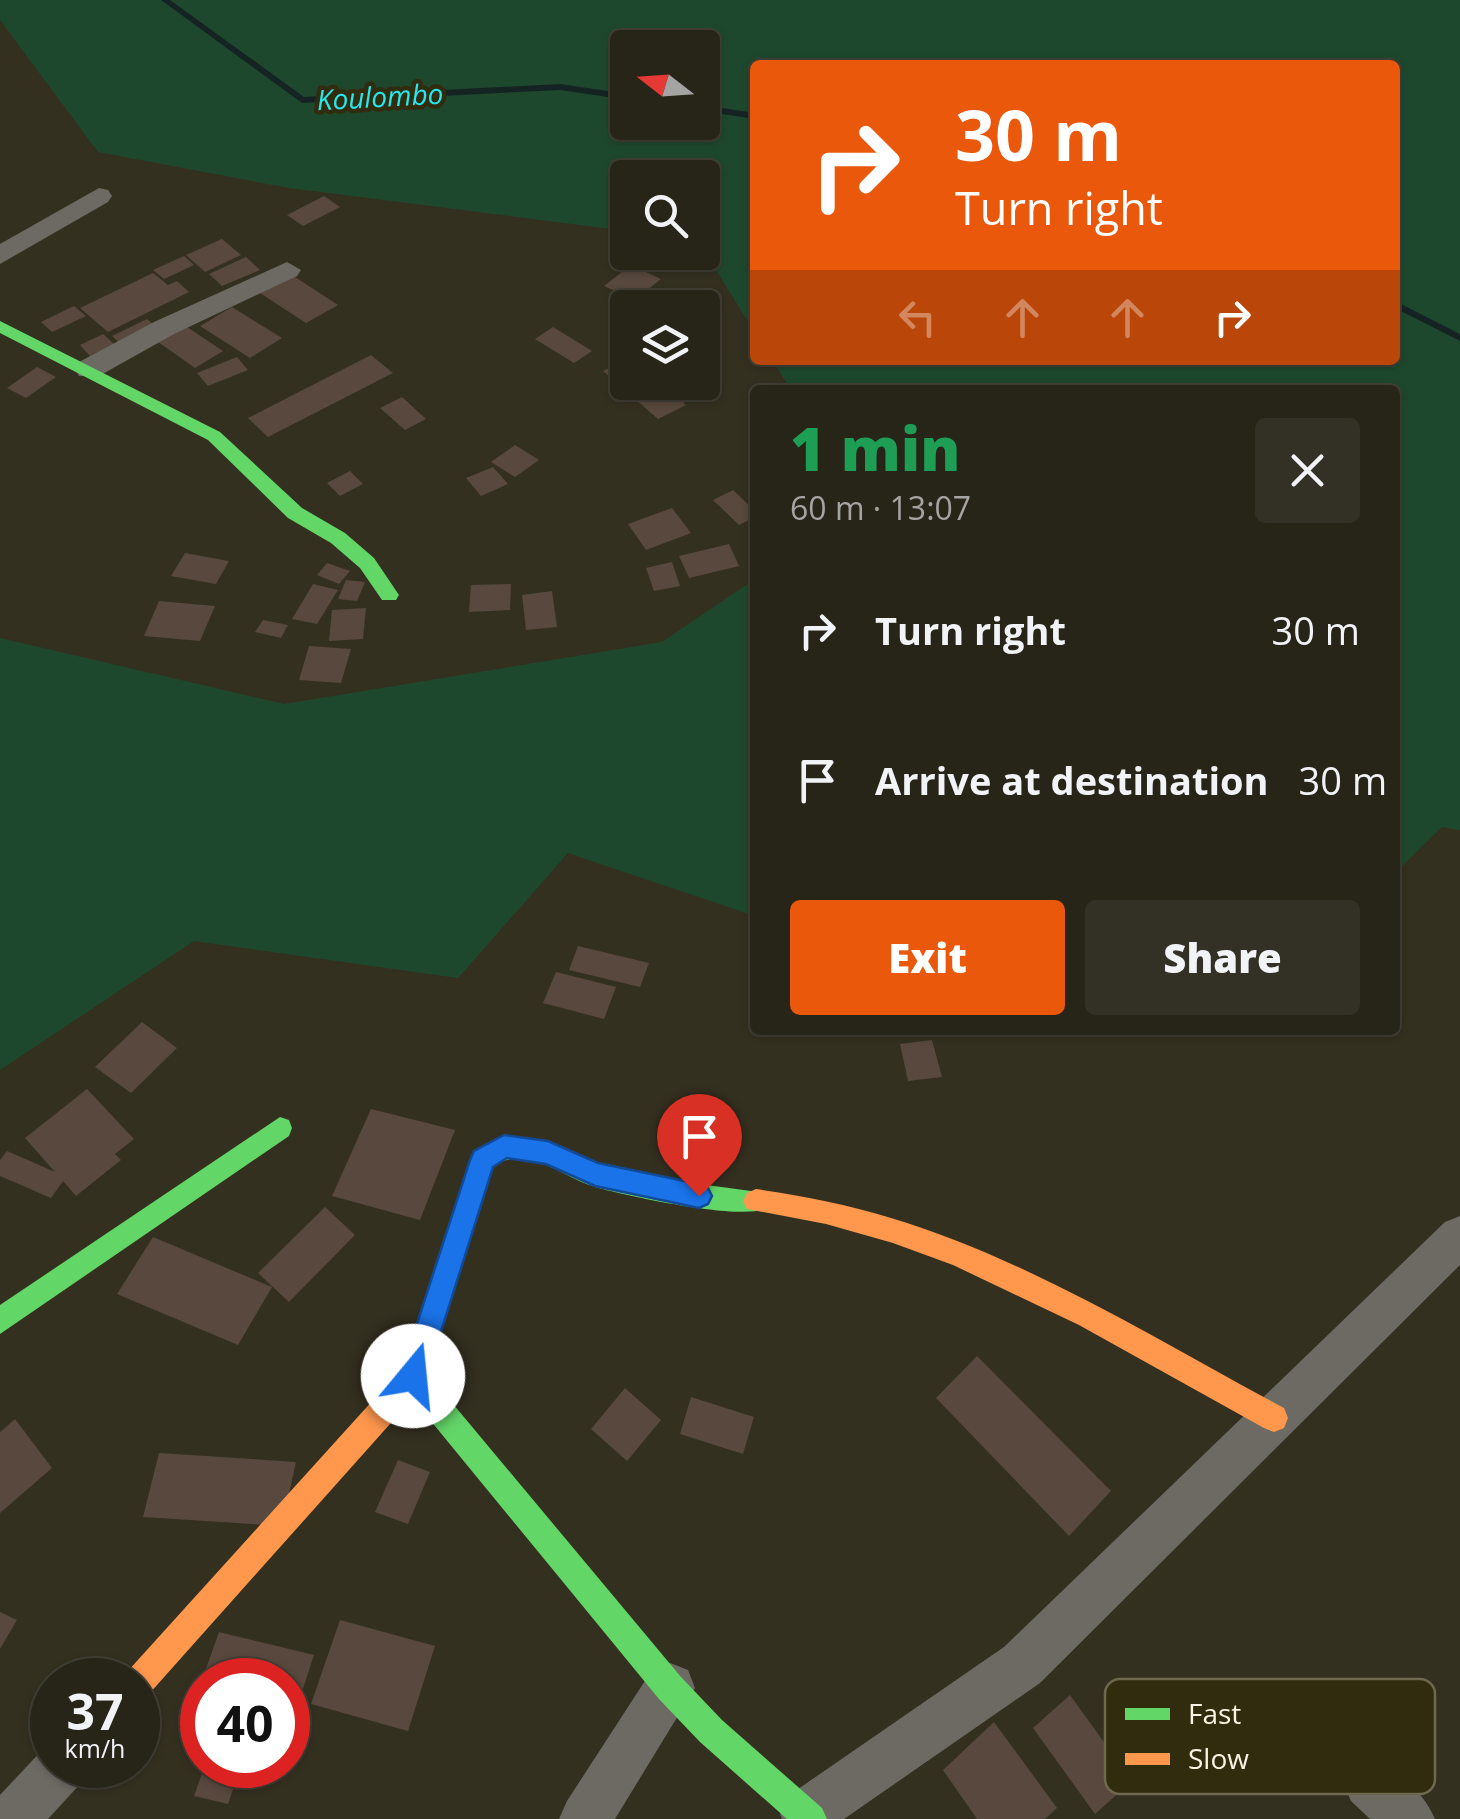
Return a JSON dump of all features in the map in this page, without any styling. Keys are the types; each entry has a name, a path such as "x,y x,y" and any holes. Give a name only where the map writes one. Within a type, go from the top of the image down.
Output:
{"street":[{"path":"0,256 99,196"},
{"path":"89,369 164,328 287,270"},
{"path":"0,326 214,436 294,514 338,538 367,563 388,596"},
{"path":"0,1321 280,1128"},
{"path":"160,1659 413,1376 475,1175 483,1160 504,1146 548,1152 595,1174 699,1196 804,1206 970,1257 1274,1418"},
{"path":"413,1376 670,1688 808,1817 1022,1666 1460,1236"},
{"path":"585,1819 670,1688"},
{"path":"13,1819 42,1788"},
{"path":"1381,1794 1409,1819"}],"green space":[{"path":"0,0 1460,0 1460,830 1442,827 1400,868 1400,385 788,385 775,365 1400,365 1400,60 750,60 750,325 716,270 720,270 720,160 610,160 610,229 289,188 98,152 0,20"},
{"path":"750,582 750,914 568,853 458,978 194,941 0,1070 0,638 284,704 662,642"}],"building":[{"path":"324,196 340,207 303,226 287,215"},
{"path":"222,239 241,255 205,272 186,255"},
{"path":"184,256 194,265 164,279 153,270"},
{"path":"246,257 260,270 222,286 209,274"},
{"path":"625,270 642,270 661,279 647,290 613,290 604,286"},
{"path":"153,273 168,285 177,281 189,292 108,332 80,308"},
{"path":"292,275 338,305 306,323 260,293"},
{"path":"74,306 86,316 52,332 41,322"},
{"path":"232,307 282,338 250,358 200,326"},
{"path":"147,319 155,326 120,343 112,336"},
{"path":"181,323 223,351 195,368 154,339"},
{"path":"553,327 592,351 574,363 535,339"},
{"path":"103,334 114,344 90,356 80,345"},
{"path":"371,355 393,373 268,437 248,418"},
{"path":"237,357 248,370 208,386 197,373"},
{"path":"37,367 56,377 26,398 7,388"},
{"path":"402,397 426,419 405,430 380,408"},
{"path":"636,400 681,400 686,405 658,419"},
{"path":"515,445 539,460 515,477 491,462"},
{"path":"493,467 508,484 481,496 466,478"},
{"path":"350,471 363,484 340,496 327,483"},
{"path":"733,490 750,506 750,520 739,525 713,500"},
{"path":"672,508 691,533 646,550 628,524"},
{"path":"729,544 739,566 689,578 679,556"},
{"path":"185,553 229,561 216,584 171,576"},
{"path":"672,562 680,586 654,591 646,568"},
{"path":"327,563 350,571 339,584 317,575"},
{"path":"346,580 365,582 357,601 338,599"},
{"path":"313,584 338,590 317,624 292,619"},
{"path":"511,584 510,610 469,612 471,585"},
{"path":"552,591 557,627 526,630 522,595"},
{"path":"159,601 215,606 200,641 144,636"},
{"path":"366,608 363,639 329,641 332,610"},
{"path":"263,620 288,625 281,638 255,632"},
{"path":"309,646 351,649 341,683 299,680"},
{"path":"578,946 649,963 640,987 569,970"},
{"path":"556,972 616,987 604,1019 543,1003"},
{"path":"142,1022 177,1048 131,1093 95,1067"},
{"path":"932,1040 942,1077 908,1081 900,1044"},
{"path":"87,1089 134,1139 115,1154 121,1160 76,1196 63,1181 51,1198 0,1176 0,1160 7,1151 55,1172 25,1138"},
{"path":"371,1109 455,1130 420,1220 332,1196"},
{"path":"325,1207 355,1235 289,1302 258,1273"},
{"path":"153,1237 272,1287 238,1345 117,1294"},
{"path":"977,1356 1111,1491 1069,1536 936,1398"},
{"path":"625,1388 661,1420 627,1461 591,1429"},
{"path":"691,1397 754,1417 743,1454 680,1434"},
{"path":"15,1419 52,1468 0,1513 0,1432"},
{"path":"159,1453 296,1462 282,1526 143,1517"},
{"path":"398,1460 430,1472 408,1524 375,1512"},
{"path":"0,1612 17,1620 0,1649"},
{"path":"340,1620 435,1646 408,1731 311,1704"},
{"path":"219,1632 314,1655 310,1667 310,1658 210,1658"},
{"path":"1070,1695 1105,1744 1105,1794 1117,1794 1095,1814 1033,1728"},
{"path":"994,1722 1057,1808 1045,1819 977,1819 943,1770"},
{"path":"197,1788 233,1788 228,1804 194,1796"}],"waterway":[{"name":"Koulombo","path":"165,0 302,100 560,87 610,94"},
{"name":"Koulombo","path":"720,111 750,115"},
{"name":"Koulombo","path":"1400,307 1460,338"}],"traffic: fast":[{"path":"0,326 214,436 295,513 338,538 367,563 389,595"},
{"path":"0,1321 280,1128"},
{"path":"756,1201 699,1196 595,1175 549,1152 504,1146 483,1159 413,1377 670,1688 711,1731 811,1819"}],"traffic: slow":[{"path":"756,1201 826,1212 893,1230 960,1255 1088,1316 1274,1418"},
{"path":"160,1659 413,1377"}],"route":[{"path":"413,1376 475,1175 483,1160 504,1146 548,1152 595,1174 699,1196"}]}
